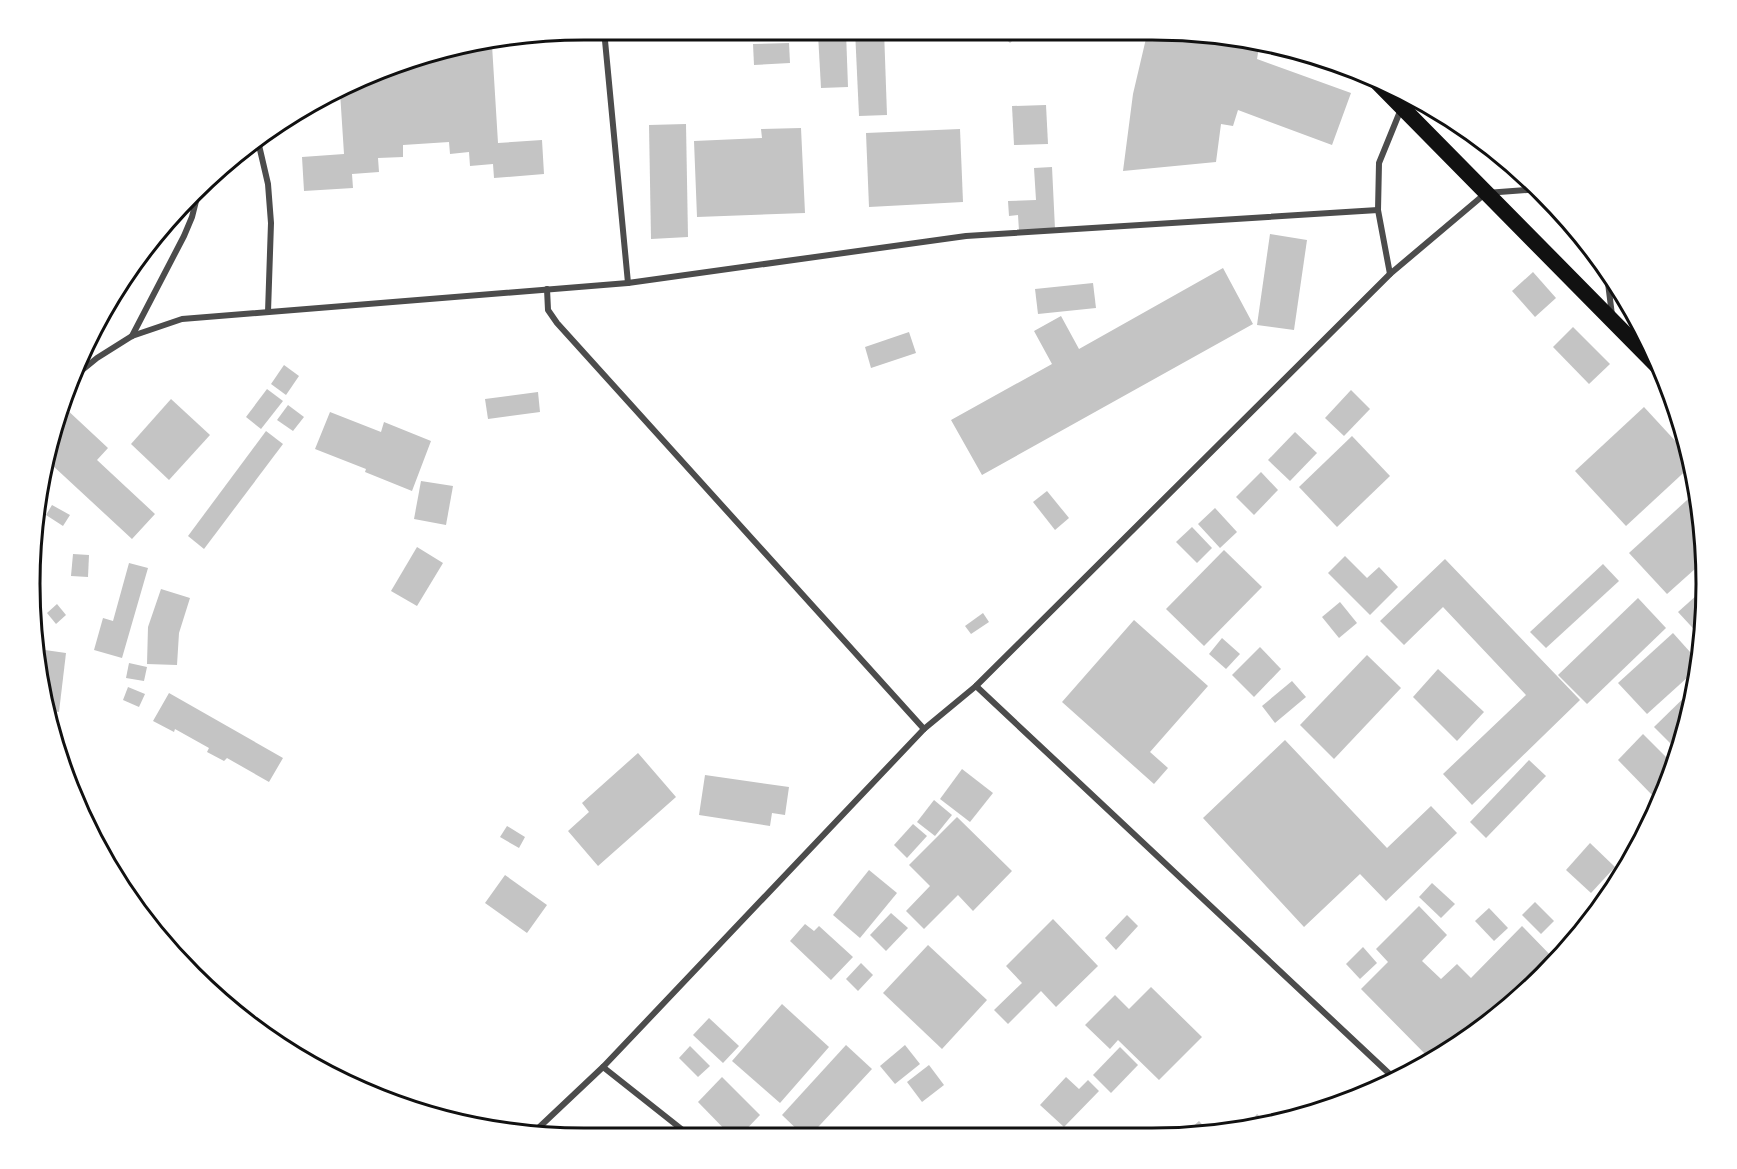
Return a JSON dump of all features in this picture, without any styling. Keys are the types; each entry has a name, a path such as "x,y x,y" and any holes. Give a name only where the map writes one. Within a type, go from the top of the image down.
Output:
{"highway":[{"path":"1389,95 1644,353"}],"street":[{"path":"605,40 628,283"},
{"path":"1390,274 1378,210 1379,163 1401,108"},
{"path":"260,148 268,184 271,223 268,312"},
{"path":"540,1126 603,1067 924,729 976,686 1390,274 1486,193 1527,190"},
{"path":"132,336 184,236 195,205"},
{"path":"86,367 132,336 182,319 628,283 966,236 1378,210"},
{"path":"1609,288 1613,322"},
{"path":"547,289 548,310 557,323 924,729"},
{"path":"976,686 1389,1074"},
{"path":"603,1067 680,1128"}],"building":[{"path":"818,40 846,40 848,87 821,88"},
{"path":"855,40 884,40 887,115 859,116"},
{"path":"1146,40 1224,45 1258,51 1257,59 1351,93 1332,145 1238,110 1233,126 1221,124 1216,162 1123,171 1133,94"},
{"path":"789,43 790,63 754,65 753,44"},
{"path":"492,49 498,143 542,140 544,174 494,178 493,164 470,166 469,152 450,154 449,142 403,145 403,157 378,158 379,172 352,174 353,188 304,191 302,157 344,154 340,99 410,69"},
{"path":"1046,105 1048,144 1014,145 1012,106"},
{"path":"686,124 688,237 651,239 649,125"},
{"path":"801,128 805,213 697,217 694,141 762,138 761,129"},
{"path":"960,129 963,202 869,207 866,133"},
{"path":"1052,167 1055,229 1019,231 1018,215 1009,216 1008,201 1036,200 1034,168"},
{"path":"1270,234 1307,240 1294,330 1257,325"},
{"path":"1223,268 1253,324 982,475 951,420 1052,364 1034,331 1061,316 1079,349"},
{"path":"1533,272 1556,298 1535,317 1512,291"},
{"path":"1093,283 1096,308 1038,314 1035,289"},
{"path":"1573,327 1610,364 1589,384 1553,347"},
{"path":"909,332 916,353 871,368 865,347"},
{"path":"284,365 299,376 286,395 271,384"},
{"path":"267,389 283,401 261,429 246,417"},
{"path":"1351,390 1370,409 1344,436 1325,418"},
{"path":"538,392 540,412 488,419 485,399"},
{"path":"171,399 210,435 169,480 131,444"},
{"path":"288,405 304,417 293,431 277,420"},
{"path":"1644,407 1678,444 1685,472 1626,526 1575,471"},
{"path":"69,411 108,448 97,460 155,514 132,539 54,467"},
{"path":"330,412 381,432 384,422 431,441 412,491 365,472 366,469 315,449"},
{"path":"266,431 283,444 204,549 188,536"},
{"path":"1295,432 1317,453 1290,481 1268,460"},
{"path":"1352,436 1390,476 1337,527 1299,487"},
{"path":"1261,472 1278,490 1254,515 1236,497"},
{"path":"421,481 453,486 446,525 414,519"},
{"path":"1047,491 1069,518 1055,530 1033,502"},
{"path":"1689,498 1696,568 1667,594 1629,553"},
{"path":"52,505 70,515 63,526 46,515"},
{"path":"1215,508 1237,532 1220,548 1198,524"},
{"path":"1192,527 1212,548 1197,563 1176,542"},
{"path":"417,547 443,563 417,606 391,591"},
{"path":"1224,550 1262,587 1204,646 1166,609"},
{"path":"73,554 89,555 88,577 71,576"},
{"path":"1345,556 1367,578 1379,567 1398,587 1370,615 1328,573"},
{"path":"1445,559 1580,700 1472,805 1443,774 1526,695 1443,607 1404,645 1380,621"},
{"path":"129,563 148,568 122,658 94,650 103,618 113,621"},
{"path":"1603,564 1619,581 1546,648 1530,632"},
{"path":"161,589 190,598 179,633 177,665 147,664 148,627"},
{"path":"1696,596 1694,630 1678,612"},
{"path":"1638,598 1666,628 1587,704 1558,675"},
{"path":"1340,602 1357,623 1339,638 1322,617"},
{"path":"57,604 66,615 56,624 47,613"},
{"path":"983,613 989,622 971,634 965,626"},
{"path":"1134,620 1208,686 1150,752 1168,768 1154,784 1062,702"},
{"path":"1673,633 1692,654 1688,677 1647,714 1618,683"},
{"path":"1222,638 1240,654 1226,669 1209,654"},
{"path":"1260,647 1281,669 1254,697 1232,675"},
{"path":"44,650 66,653 59,712 56,711 51,691"},
{"path":"1367,655 1401,688 1334,759 1300,725"},
{"path":"129,663 147,667 144,681 126,678"},
{"path":"1438,669 1484,712 1457,741 1413,697"},
{"path":"1292,681 1306,697 1275,723 1262,706"},
{"path":"128,687 145,694 139,707 123,700"},
{"path":"169,693 283,758 269,782 227,758 224,761 207,752 209,748 175,729 174,732 153,721"},
{"path":"1685,697 1672,745 1654,727"},
{"path":"1643,734 1668,759 1653,796 1618,760"},
{"path":"1285,740 1387,848 1431,806 1457,833 1386,901 1360,874 1304,927 1203,818"},
{"path":"638,753 676,797 598,866 568,831 589,812 582,803"},
{"path":"1529,760 1546,776 1486,838 1470,822"},
{"path":"962,769 993,793 970,822 940,799"},
{"path":"705,775 789,787 785,815 772,813 770,826 699,815"},
{"path":"934,800 952,815 935,836 917,822"},
{"path":"957,817 1012,871 973,911 958,895 924,929 906,911 930,886 909,865"},
{"path":"913,824 927,836 907,858 894,845"},
{"path":"507,826 525,837 519,848 500,837"},
{"path":"1590,843 1615,867 1591,893 1566,870"},
{"path":"869,870 897,893 860,938 833,915"},
{"path":"505,875 547,905 527,933 485,903"},
{"path":"1432,883 1455,904 1441,918 1419,897"},
{"path":"1535,902 1554,921 1541,934 1522,915"},
{"path":"1419,906 1447,935 1422,961 1441,979 1457,964 1471,978 1522,926 1550,955 1511,994 1484,1016 1426,1055 1361,989 1388,962 1376,949"},
{"path":"1489,908 1508,928 1494,941 1475,921"},
{"path":"891,913 908,928 886,951 870,935"},
{"path":"1127,915 1138,926 1116,950 1105,938"},
{"path":"1053,919 1098,966 1056,1007 1041,991 1008,1024 994,1010 1022,983 1006,966"},
{"path":"805,924 814,931 819,926 853,957 831,980 790,941"},
{"path":"928,945 987,1000 942,1049 883,993"},
{"path":"1363,947 1377,963 1360,979 1346,964"},
{"path":"861,963 873,975 858,991 846,979"},
{"path":"1151,987 1202,1037 1159,1080 1118,1040 1110,1049 1085,1025 1115,995 1129,1009"},
{"path":"782,1004 829,1047 780,1103 732,1061"},
{"path":"709,1018 739,1046 723,1063 693,1035"},
{"path":"846,1045 872,1069 817,1128 796,1128 782,1115"},
{"path":"905,1045 920,1064 895,1084 880,1066"},
{"path":"690,1046 710,1066 698,1077 679,1058"},
{"path":"1120,1047 1138,1065 1111,1093 1093,1075"},
{"path":"929,1065 944,1085 922,1102 907,1082"},
{"path":"722,1077 760,1115 748,1128 723,1128 698,1102"},
{"path":"1066,1077 1079,1089 1088,1080 1099,1091 1064,1127 1040,1105"},
{"path":"1199,1121 1203,1126 1193,1127"}]}
